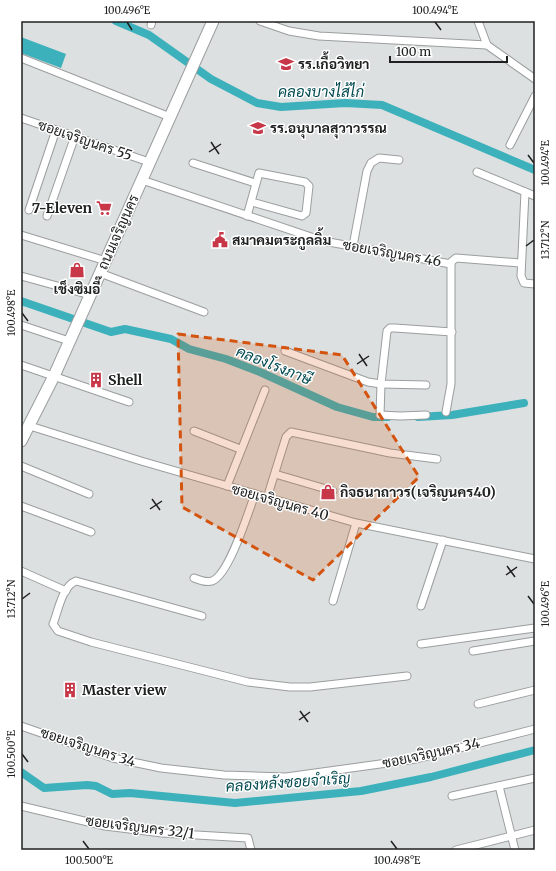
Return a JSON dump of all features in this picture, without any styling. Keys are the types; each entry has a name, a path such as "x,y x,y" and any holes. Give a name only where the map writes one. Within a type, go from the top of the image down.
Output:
{"main road":[{"name":"ถนนเจริญนคร","path":"21,441 30,426 54,376 213,21"}],"street":[{"path":"260,21 290,31 319,36 488,45 535,78"},
{"path":"478,21 488,45"},
{"path":"21,58 170,116"},
{"path":"510,145 535,96"},
{"name":"ซอยเจริญนคร 55","path":"21,118 150,162"},
{"path":"29,210 56,130"},
{"path":"47,216 74,136"},
{"path":"353,246 368,168 379,158 399,160"},
{"path":"193,163 255,183"},
{"path":"247,216 252,202 258,174 262,172 305,182 310,189 306,212 302,216 252,202"},
{"path":"477,172 535,196"},
{"name":"ซอยเจริญนคร 46","path":"142,180 311,237 451,264 452,260 456,258 520,263"},
{"path":"526,192 520,263 522,282 535,284"},
{"path":"21,235 106,261"},
{"path":"446,412 451,384 451,264"},
{"path":"100,273 204,312"},
{"path":"21,276 90,295"},
{"path":"21,325 69,341"},
{"path":"426,414 381,416 379,412 387,331 390,328 452,332"},
{"path":"285,351 338,371 381,384 426,384"},
{"path":"21,365 129,402"},
{"path":"227,486 240,449 265,390"},
{"name":"ซอยเจริญนคร 40","path":"30,426 141,461 356,523 535,559"},
{"path":"194,431 240,449"},
{"path":"267,498 288,434 291,432 390,453 437,459"},
{"path":"21,466 89,494"},
{"path":"275,474 333,491"},
{"path":"194,578 209,582 214,580 225,570 255,494"},
{"path":"21,506 91,532"},
{"path":"333,602 356,523"},
{"path":"421,606 443,540"},
{"path":"21,572 66,591"},
{"path":"202,616 80,582 73,582 66,591 53,624 58,631 162,662 248,682 290,687 310,687 407,676"},
{"path":"421,644 535,628"},
{"path":"474,651 535,641"},
{"path":"478,704 535,690"},
{"name":"ซอยเจริญนคร 34","path":"21,726 109,757 161,768 224,775 286,776 416,759 535,729"},
{"path":"452,796 535,778"},
{"path":"499,786 515,850"},
{"name":"ซอยเจริญนคร 32/1","path":"21,806 105,826 162,833 248,838 251,850"},
{"path":"456,850 469,849 535,830"}],"highlighted area":[{"path":"178,334 342,355 419,477 313,580 182,507"}],"water":[{"path":"21,37 66,54 61,68 21,53"}],"waterway":[{"name":"คลองบางไส้ไก่","path":"116,21 149,35 211,79 257,103 281,107 345,103 382,105 535,170"},
{"name":"คลองโรงภาษี","path":"21,301 111,332 125,329 171,339 189,349 226,359 260,372 337,407 373,417 388,417"},
{"name":"คลองโรงภาษี","path":"418,417 452,415 524,403"},
{"name":"คลองหลังซอยจำเริญ","path":"21,772 44,788 87,785 96,786 112,794 130,793 235,803 361,791 431,777 535,750"}],"place":[{"name":"รร.เกื้อวิทยา","path":"286,64"},
{"name":"รร.อนุบาลสุวาวรรณ","path":"258,128"},
{"name":"7-Eleven","path":"104,208"},
{"name":"สมาคมตระกูลลิ้ม","path":"220,240"},
{"name":"เช็งซิมอี๊","path":"77,270"},
{"name":"Shell","path":"96,380"},
{"name":"กิจธนาถาวร(เจริญนคร40)","path":"328,492"},
{"name":"Master view","path":"70,690"}]}
